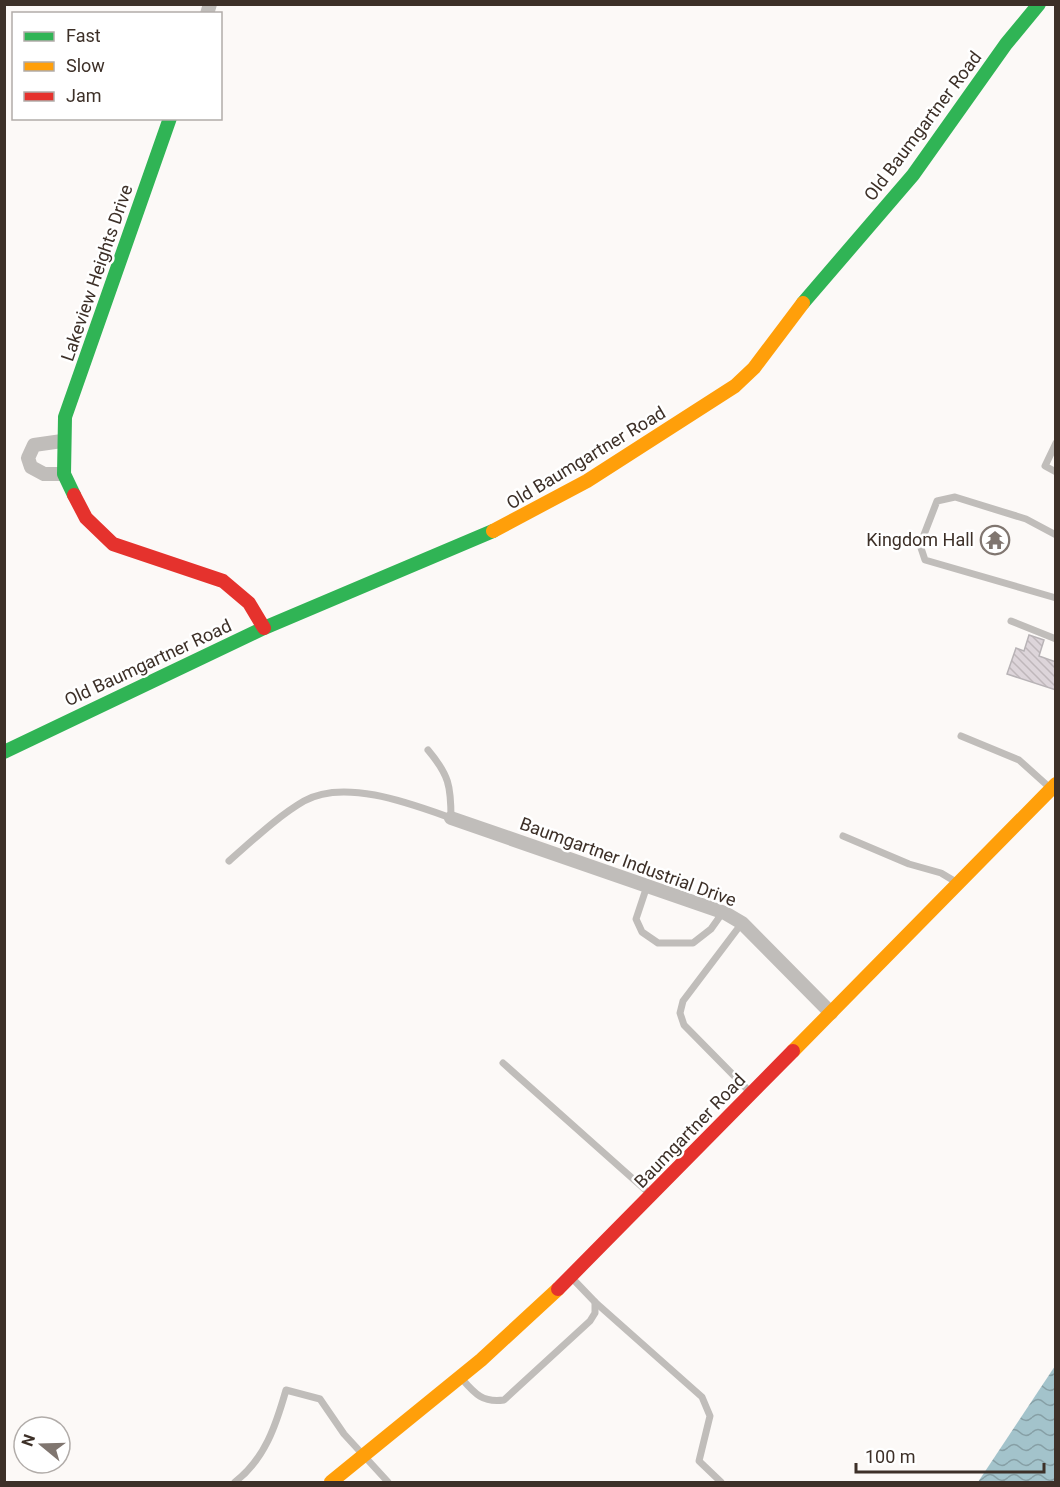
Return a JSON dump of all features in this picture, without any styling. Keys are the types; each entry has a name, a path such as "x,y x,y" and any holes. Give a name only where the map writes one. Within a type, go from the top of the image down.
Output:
{"street":[{"name":"Old Baumgartner Road","path":"4,752 35,735 264,628 499,529 540,508 685,420 735,386 759,361 796,311 913,175 1006,44 1039,4"},
{"name":"Lakeview Heights Drive","path":"169,120 65,417 64,474 86,518 113,544 223,581 249,603 264,628"},
{"path":"63,441 34,445 28,458 31,467 44,474 64,474"},
{"name":"Baumgartner Road","path":"331,1482 460,1377 571,1277 1053,786"},
{"name":"Baumgartner Industrial Drive","path":"451,818 723,912 742,923 831,1013"}],"lane":[{"path":"1056,443 1044,466 1056,472"},
{"path":"1056,535 1026,519 955,497 937,501 920,545 925,560 1056,598"},
{"path":"1011,621 1056,639"},
{"path":"962,736 1019,760 1053,786"},
{"path":"229,861 306,800 329,794 368,793 390,796 451,818 451,790 444,769 428,750"},
{"path":"843,836 909,864 941,873 958,884"},
{"path":"647,886 636,919 642,932 658,944 693,943 711,929 723,912"},
{"path":"742,923 683,1001 680,1013 684,1025 752,1094"},
{"path":"503,1063 652,1195"},
{"path":"571,1277 595,1302 702,1397 710,1416 699,1461 721,1482"},
{"path":"460,1377 483,1400 492,1402 504,1400 590,1321 595,1313 595,1302"},
{"path":"235,1482 249,1472 274,1431 286,1390 320,1399 363,1456 388,1482"}],"water":[{"path":"1055,1366 1055,1482 978,1482"}],"building":[{"path":"1029,635 1044,640 1039,656 1056,662 1056,690 1007,674 1016,648 1024,651"}],"traffic: fast":[{"path":"803,303 913,175 1006,44 1039,4"},
{"path":"74,495 64,474 65,417 169,120"},
{"path":"4,752 264,628 493,531"}],"traffic: slow":[{"path":"493,531 587,481 735,386 754,368 803,303"},
{"path":"793,1051 1056,784"},
{"path":"331,1482 481,1360 558,1289"}],"traffic: jam":[{"path":"74,495 86,518 113,544 223,581 249,603 264,628"},
{"path":"558,1289 793,1051"}],"place":[{"name":"Kingdom Hall","path":"995,540"}]}
